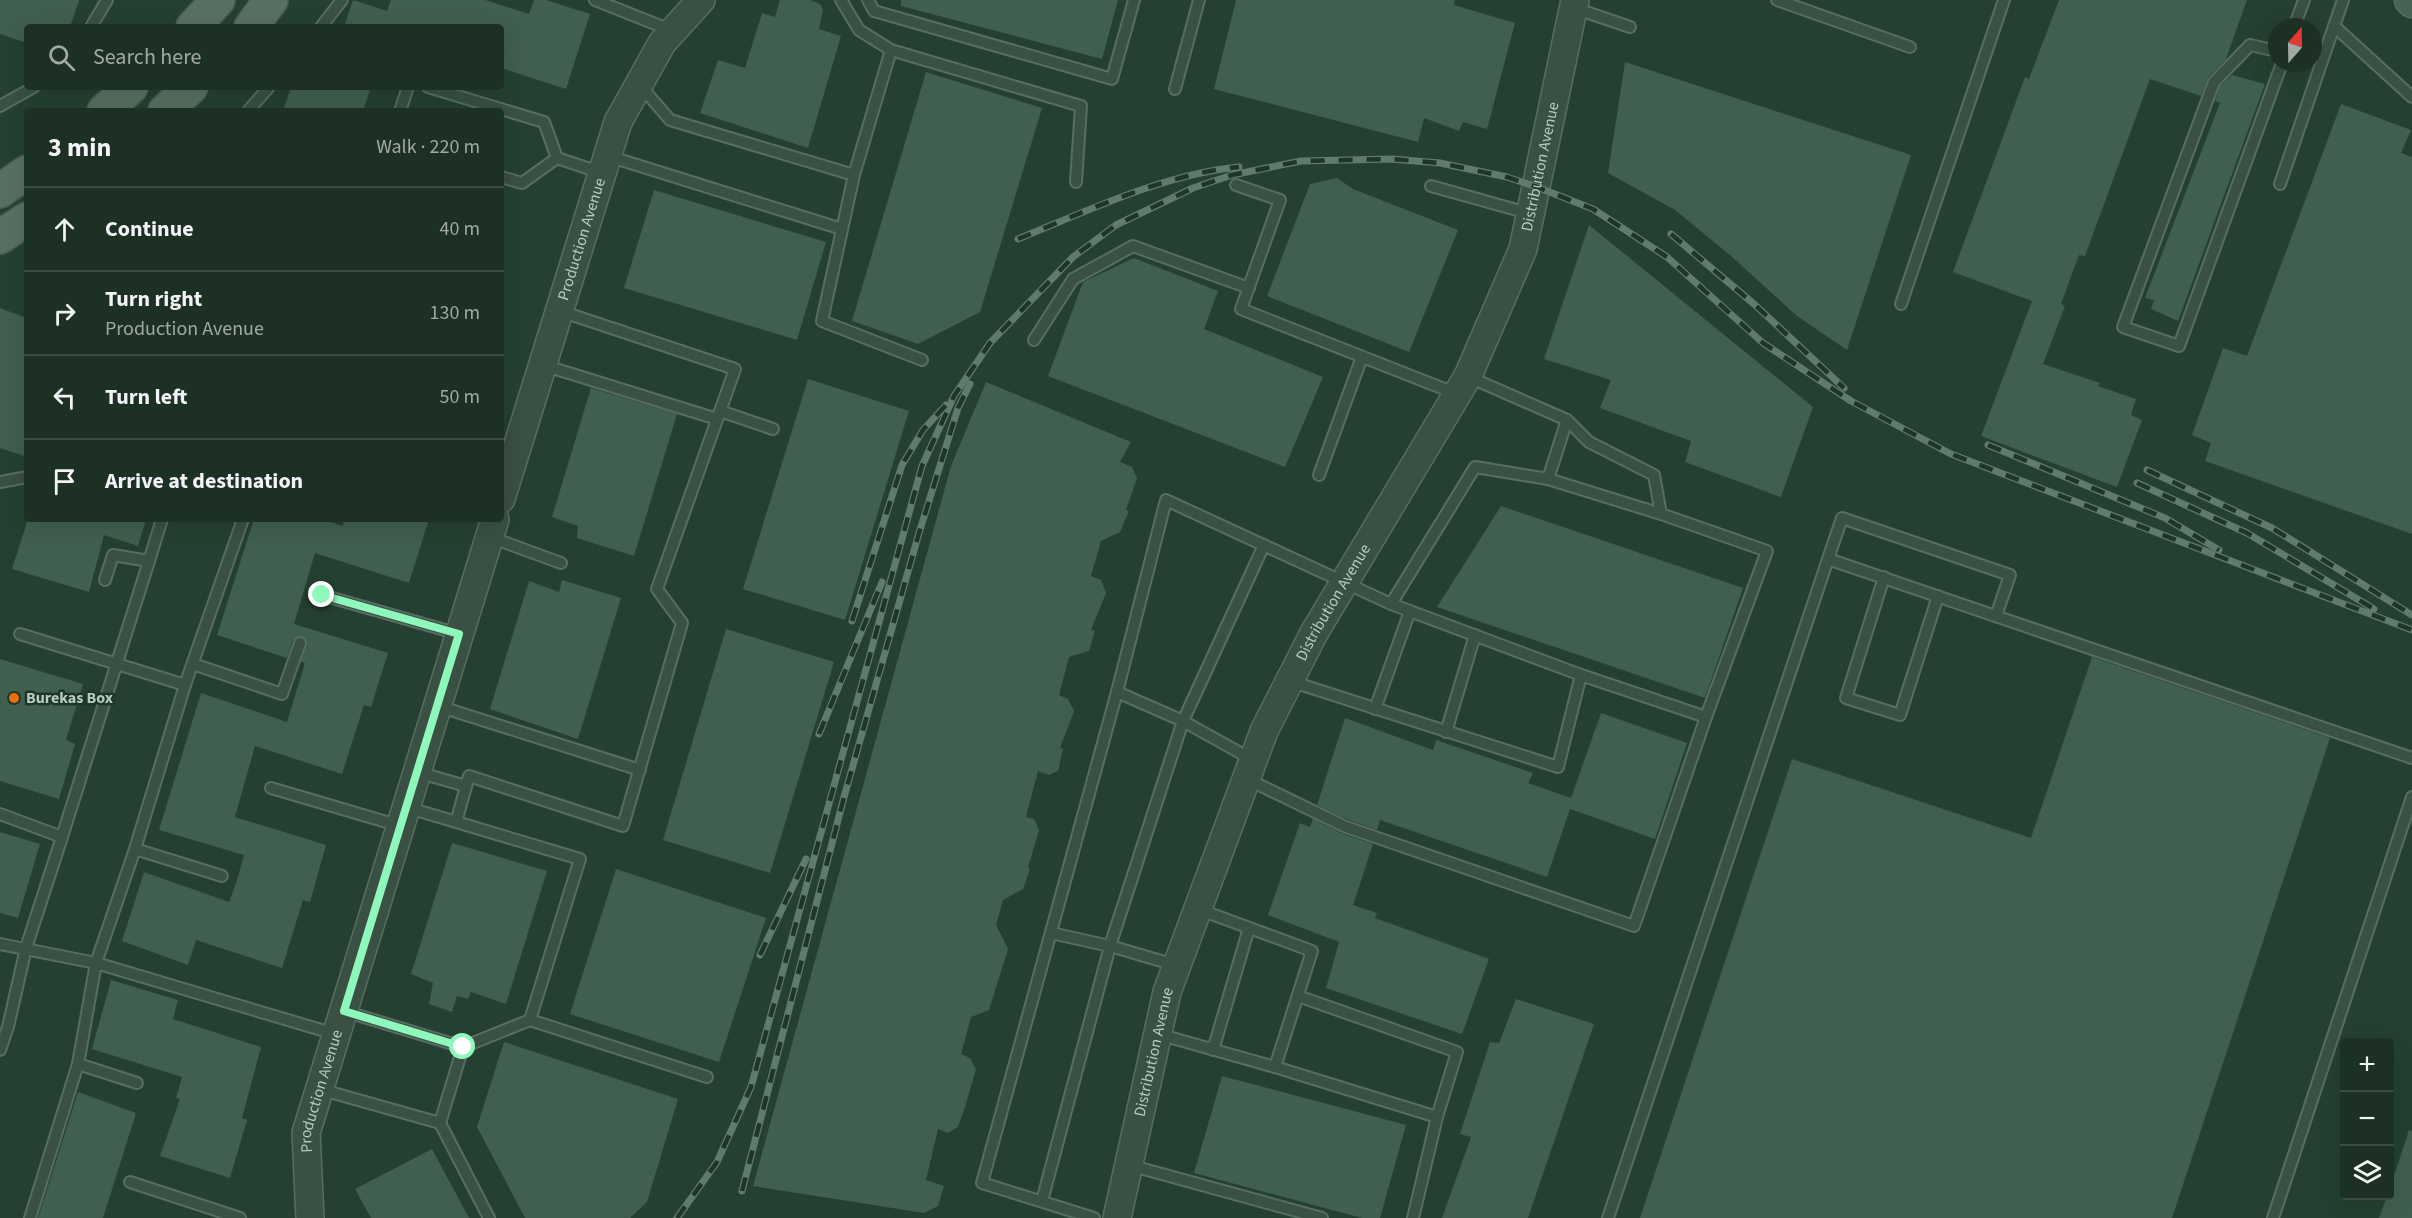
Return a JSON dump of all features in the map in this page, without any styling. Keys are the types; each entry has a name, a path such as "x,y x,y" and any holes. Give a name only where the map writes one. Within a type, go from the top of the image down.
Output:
{"main road":[{"path":"196,24 218,0"},
{"path":"253,24 272,0"},
{"path":"107,108 128,90"},
{"path":"168,108 188,90"},
{"path":"0,191 24,174"},
{"path":"0,237 24,221"}],"street":[{"name":"Production Avenue","path":"504,487 514,442 543,365 618,122 662,43 701,0"},
{"name":"Distribution Avenue","path":"1117,1218 1167,992 1264,731 1314,633 1462,385 1523,249 1574,4"},
{"name":"Production Avenue","path":"310,1218 306,1133 492,528"}],"lane":[{"path":"93,24 107,0"},
{"path":"323,24 342,0"},
{"path":"595,0 673,31"},
{"path":"841,0 859,30 891,50 1081,106 1076,182"},
{"path":"868,0 874,11 1112,79 1134,0"},
{"path":"1175,89 1199,0"},
{"path":"1777,0 1910,47"},
{"path":"1901,304 2004,0"},
{"path":"2297,18 2304,0"},
{"path":"2280,184 2343,0"},
{"path":"1574,4 1630,27"},
{"path":"2334,26 2412,97"},
{"path":"2268,49 2250,45 2214,82 2123,327 2179,346 2279,72"},
{"path":"891,50 854,175 822,321 922,360"},
{"path":"639,84 669,120 854,175"},
{"path":"0,106 29,90"},
{"path":"251,108 266,90"},
{"path":"401,108 407,90"},
{"path":"438,90 498,108"},
{"path":"504,110 544,122 557,158"},
{"path":"504,178 522,183 557,158 605,164 842,229"},
{"path":"1236,185 1280,200 1241,309 1362,357 1462,385 1567,420 1589,442 1654,475 1661,514"},
{"path":"1431,186 1531,214"},
{"path":"1035,340 1073,279 1133,246 1249,288"},
{"path":"456,822 470,776 623,826 682,623 657,589 735,369 560,311"},
{"path":"1319,474 1362,357"},
{"path":"543,365 773,429"},
{"path":"1548,479 1567,420"},
{"path":"1117,692 1183,721 1250,769 1346,827 1634,926 1706,717 1767,551 1661,514 1548,479 1475,467 1391,604"},
{"path":"0,482 24,478"},
{"path":"1094,1218 982,1184 1117,692 1166,500 1410,612 1581,675 1706,717"},
{"path":"1608,1218 1842,518 2010,575 1996,616"},
{"path":"0,1050 8,1027 26,948 161,522"},
{"path":"30,1218 78,1065 96,963 135,849 185,685 242,522"},
{"path":"492,528 561,563"},
{"path":"1042,1201 1110,946 1183,721 1264,545"},
{"path":"105,580 113,555 149,561"},
{"path":"1828,559 2412,758"},
{"path":"1884,577 1846,698 1900,715 1938,596"},
{"path":"322,595 459,634"},
{"path":"1375,709 1410,612"},
{"path":"20,634 185,685"},
{"path":"1446,732 1475,635"},
{"path":"193,664 282,694 300,643"},
{"path":"1290,681 1558,767 1581,675"},
{"path":"437,705 640,770"},
{"path":"417,772 466,786"},
{"path":"272,788 403,817 456,822 580,859 530,1020"},
{"path":"2273,1218 2412,797"},
{"path":"0,814 62,837"},
{"path":"135,849 222,876"},
{"path":"1198,909 1312,951 1275,1067"},
{"path":"1213,1050 1249,928"},
{"path":"1051,933 1110,946 1177,965"},
{"path":"0,944 96,963 301,1026 340,1023 463,1047 530,1020 707,1077"},
{"path":"1298,996 1457,1052 1437,1117 1413,1218"},
{"path":"1158,1034 1437,1117"},
{"path":"463,1047 440,1123 489,1218"},
{"path":"78,1065 137,1083"},
{"path":"319,1089 440,1123"},
{"path":"1128,1164 1322,1218"},
{"path":"130,1182 220,1215 240,1218"}],"building":[{"path":"0,0 79,0 71,24 24,24 24,42 0,34"},
{"path":"353,0 387,11 391,0 485,0 529,14 534,0 546,0 590,14 566,89 504,69 504,24 345,24"},
{"path":"780,0 810,0 820,4 823,10 819,29 841,36 808,148 700,113 718,60 745,68 762,13 775,17"},
{"path":"901,0 1118,0 1102,59 901,6"},
{"path":"1236,0 1455,0 1454,5 1515,23 1487,129 1463,122 1459,131 1424,118 1418,142 1214,89"},
{"path":"2059,0 2247,0 2226,59 2208,77 2201,96 2150,79 2085,256 2079,255 2061,304 2065,306 2043,364 2100,383 2098,386 2136,399 2131,415 2142,420 2117,487 1981,436 2032,301 1953,272 2025,77 2029,79"},
{"path":"1625,62 1911,155 1847,350 1797,316 1730,255 1675,210 1608,173"},
{"path":"926,72 1042,108 980,312 918,344 852,321"},
{"path":"2232,75 2265,84 2178,321 2151,309 2154,300 2145,298 2220,103 2215,101 2220,86"},
{"path":"290,90 370,90 364,108 284,108"},
{"path":"2341,104 2411,130 2401,153 2412,157 2412,534 2205,461 2211,443 2192,435 2223,348 2247,356"},
{"path":"1337,178 1353,189 1458,230 1409,352 1267,296 1310,184"},
{"path":"654,190 826,242 797,340 624,288"},
{"path":"1589,225 1813,407 1781,497 1685,462 1691,441 1600,408 1611,380 1544,359"},
{"path":"1134,258 1218,291 1204,329 1323,377 1285,467 1048,376 1083,282"},
{"path":"0,308 24,317 24,456 0,448"},
{"path":"808,379 909,411 845,620 743,589"},
{"path":"986,382 1131,442 1120,462 1132,467 1137,478 1126,510 1129,511 1120,532 1101,541 1091,576 1101,580 1106,593 1091,630 1095,631 1089,651 1069,657 1059,695 1068,699 1074,711 1060,748 1063,749 1058,771 1049,775 1038,771 1026,817 1034,819 1039,830 1028,868 1030,869 1023,889 1003,900 996,925 1008,949 989,1010 971,1017 961,1054 970,1058 976,1069 965,1107 958,1127 948,1133 938,1129 926,1180 944,1186 938,1206 924,1213 753,1186 951,466"},
{"path":"591,388 677,414 634,556 577,538 578,526 552,517"},
{"path":"1501,506 1743,588 1705,698 1437,607"},
{"path":"27,522 145,522 138,546 104,535 89,592 12,569"},
{"path":"253,522 330,522 343,526 344,522 428,522 409,583 315,553 294,624 388,653 371,707 364,705 342,774 255,746 235,817 326,845 310,902 303,900 282,968 196,940 188,965 122,941 144,872 229,902 237,880 244,855 159,830 201,693 287,722 305,663 301,662 307,642 302,636 293,640 287,658 217,635"},
{"path":"562,580 621,598 578,739 490,709 529,581 559,592"},
{"path":"726,629 834,662 770,873 663,840"},
{"path":"2092,657 2330,738 2172,1218 1640,1218 1792,759 2031,838"},
{"path":"0,659 83,684 66,740 75,744 59,799 0,781"},
{"path":"1601,713 1687,743 1655,839 1570,809 1547,877 1380,820 1377,830 1317,805 1345,718 1433,750 1436,740 1533,773 1528,783 1571,798"},
{"path":"1313,819 1343,834 1373,844 1353,905 1377,913 1375,918 1489,959 1462,1034 1326,988 1339,942 1268,915 1300,823 1310,827"},
{"path":"0,832 40,844 18,918 0,913"},
{"path":"452,843 547,871 506,1004 471,992 468,999 457,996 452,1012 429,1004 433,983 411,974"},
{"path":"616,869 766,918 719,1062 570,1014"},
{"path":"111,980 178,1000 173,1019 261,1047 242,1118 247,1120 230,1178 160,1156 180,1099 176,1098 182,1077 92,1049"},
{"path":"1516,999 1594,1024 1528,1218 1442,1218 1471,1137 1460,1134 1490,1042 1499,1043"},
{"path":"504,1042 678,1099 647,1202 630,1218 525,1218 477,1127"},
{"path":"1222,1076 1406,1125 1380,1218 1362,1218 1194,1173"},
{"path":"78,1092 136,1113 103,1218 38,1218"},
{"path":"2409,1130 2412,1131 2412,1218 2379,1218 2386,1200 2394,1200 2394,1176"},
{"path":"432,1149 469,1218 371,1218 355,1189"}],"railway":[{"path":"677,1218 717,1162 751,1087 922,466 954,396 990,343 1073,257 1116,225 1193,188 1232,175 1301,161 1392,159 1440,163 1507,177 1537,187 1593,209 1667,257 1763,343 1851,401 1951,454 2412,630"},
{"path":"1018,239 1154,185 1211,171 1239,167"},
{"path":"1671,234 1754,304 1844,388"},
{"path":"742,1191 844,797 919,533 958,408 970,384"},
{"path":"852,621 902,465 923,430 946,405"},
{"path":"1988,445 2165,518 2219,550"},
{"path":"2147,470 2272,528 2412,615"},
{"path":"2137,483 2247,533 2374,609"},
{"path":"819,734 882,582"},
{"path":"760,955 806,859"}],"place":[{"name":"Burekas Box","path":"14,698"}],"route":[{"path":"322,595 459,634 344,1011 463,1047"}]}
